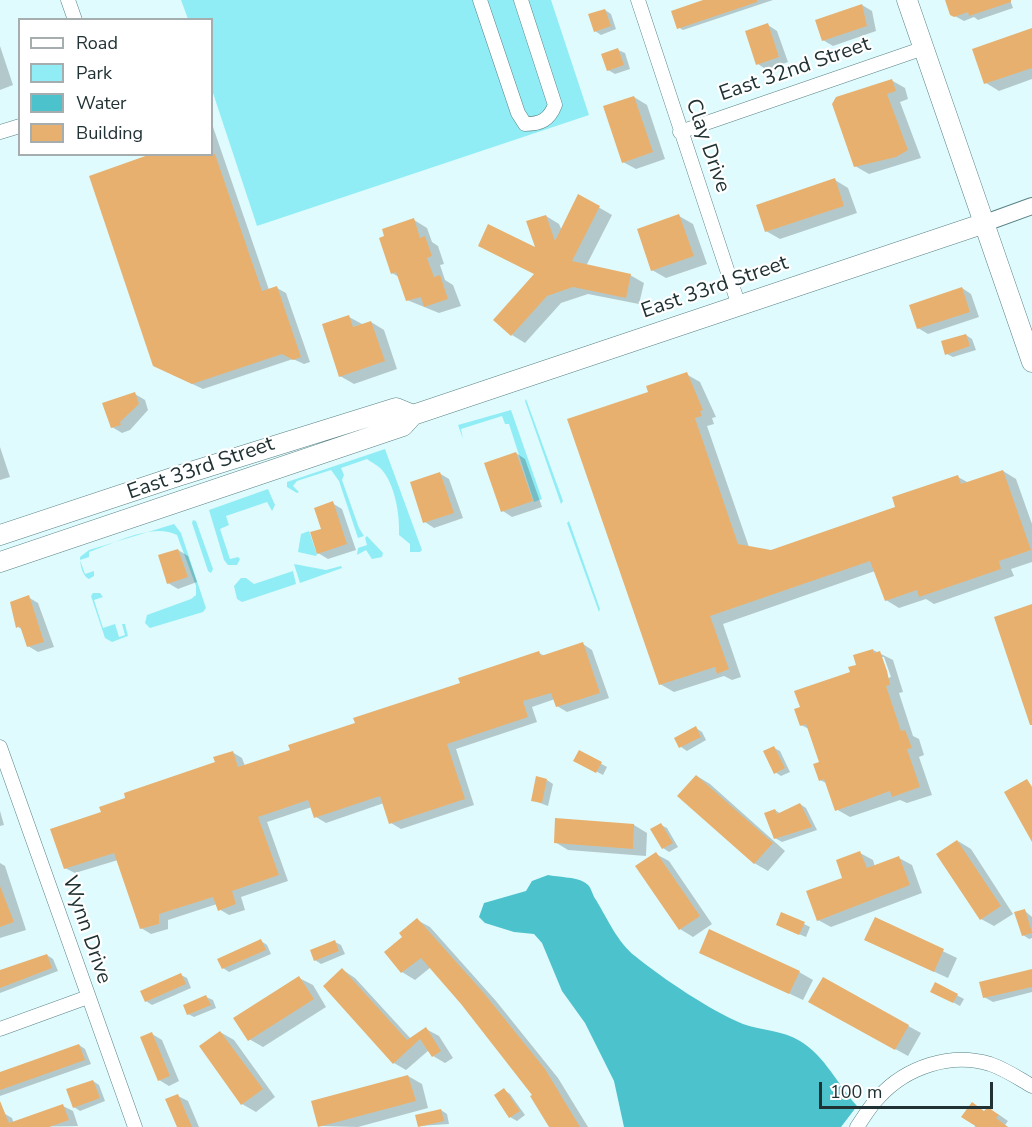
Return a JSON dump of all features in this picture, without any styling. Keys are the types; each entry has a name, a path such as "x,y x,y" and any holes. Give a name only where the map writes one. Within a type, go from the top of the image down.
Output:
{"main road":[{"path":"907,0 1032,362"},
{"name":"East 33rd Street","path":"0,562 403,426 413,415 985,223"},
{"name":"East 33rd Street","path":"0,535 178,476 396,408 413,415"}],"street":[{"path":"68,0 74,18"},
{"path":"480,0 518,113 525,124 537,124 551,116 555,105 521,0"},
{"name":"Clay Drive","path":"638,0 739,306"},
{"name":"East 32nd Street","path":"680,132 924,48"},
{"path":"0,132 18,127"},
{"name":"East 33rd Street","path":"985,223 1032,206"},
{"name":"Wynn Drive","path":"0,747 135,1127"},
{"path":"0,1029 88,997"},
{"path":"856,1127 879,1096 915,1070 941,1062 984,1063 1006,1070 1032,1086"}],"green space":[{"path":"181,0 551,0 589,115 257,226 213,93 213,18 188,18"},
{"path":"526,399 563,501 561,504 525,401"},
{"path":"511,410 542,499 534,502 509,424 505,424 502,416 461,429 463,439 458,425"},
{"path":"385,449 422,550 420,552 410,552 410,544 399,535 399,519 387,476 367,459 341,468 344,475 342,480 364,536 358,538 339,481 331,470 297,481 293,486 299,492 297,493 287,487 287,482"},
{"path":"268,489 275,505 272,511 267,502 226,516 229,525 220,529 230,559 238,557 240,559 237,565 228,565 224,560 209,510"},
{"path":"193,520 196,521 213,569 211,573 208,571 192,523"},
{"path":"569,521 600,609 599,612 567,523"},
{"path":"174,524 181,533 206,608 203,612 150,628 145,623 147,615 191,599 196,595 196,586 177,535 167,532 147,532"},
{"path":"309,531 316,556 298,552 301,534"},
{"path":"367,536 383,553 382,557 372,559 366,550 357,555 358,548 367,545 365,538"},
{"path":"114,542 89,552 89,557 80,560 80,557 89,550"},
{"path":"80,560 85,574 94,571 94,576 89,579 85,575"},
{"path":"294,564 326,570 341,566 342,568 300,583"},
{"path":"293,571 296,584 242,602 237,599 234,586 241,578 246,578 254,584"},
{"path":"93,593 100,593 103,597 94,600 103,628 115,624 119,637 125,635 122,624 125,624 128,636 112,642 105,638 91,596"}],"water":[{"path":"548,875 576,879 587,884 613,930 629,951 687,993 743,1024 793,1037 809,1047 857,1106 841,1127 624,1127 614,1081 585,1023 562,991 542,943 534,934 514,932 485,923 479,917 484,903 526,891 532,881"}],"building":[{"path":"703,0 757,0 757,2 677,29 671,11"},
{"path":"945,0 1011,0 1011,2 969,16 968,12 954,17 950,15"},
{"path":"862,4 867,26 822,41 815,20"},
{"path":"605,9 611,26 594,32 588,14"},
{"path":"768,23 779,57 756,65 745,31"},
{"path":"1032,28 1032,68 984,84 972,49"},
{"path":"618,48 624,65 607,71 601,54"},
{"path":"892,79 896,91 887,94 908,150 896,157 854,167 832,104 836,97"},
{"path":"634,96 653,152 622,163 603,106"},
{"path":"215,154 262,291 277,286 301,357 293,360 282,354 192,384 153,366 89,176 145,156 213,156"},
{"path":"835,178 844,206 765,232 756,205"},
{"path":"578,194 600,206 572,261 631,274 626,298 573,287 547,296 511,336 493,320 534,274 478,246 488,224 535,247 526,221 546,215 555,241"},
{"path":"679,214 694,256 651,271 637,229"},
{"path":"414,218 420,238 425,236 432,256 427,258 434,277 440,275 448,299 424,307 421,297 406,301 396,272 391,274 379,238 384,236 382,229"},
{"path":"962,287 970,312 917,329 909,305"},
{"path":"349,315 353,327 371,321 385,361 339,377 322,324"},
{"path":"966,334 970,346 945,355 941,341"},
{"path":"687,372 703,410 700,411 702,416 695,418 738,544 771,550 895,507 892,497 958,475 961,484 1003,470 1031,550 999,561 1001,569 919,597 917,590 885,601 870,561 710,616 729,669 717,674 715,667 659,685 567,419 648,392 646,386"},
{"path":"135,392 139,404 120,422 121,425 111,428 102,403"},
{"path":"516,452 533,501 501,512 484,463"},
{"path":"440,472 454,513 423,523 410,482"},
{"path":"333,501 347,544 317,554 310,532 321,529 314,508"},
{"path":"178,549 188,577 167,584 158,555"},
{"path":"29,595 44,642 27,647 20,626 16,628 10,602"},
{"path":"1032,604 1032,725 1030,725 994,617"},
{"path":"583,642 600,693 556,707 551,693 523,701 528,717 447,744 465,799 389,824 380,796 314,818 308,800 258,817 279,875 232,891 236,904 218,911 213,897 159,914 159,924 140,929 114,853 64,869 50,829 101,812 99,807 125,798 124,793 215,762 213,757 233,751 238,767 290,750 288,745 355,723 353,718 460,683 458,678 539,651 541,656"},
{"path":"873,649 874,653 880,651 887,671 890,685 886,686 901,731 905,730 912,748 907,749 920,787 892,797 890,791 835,811 824,779 819,781 813,764 819,762 806,724 800,726 794,709 800,707 794,691 850,672 848,667 856,665 853,655"},
{"path":"696,726 701,737 679,748 674,738"},
{"path":"774,746 785,768 774,774 763,751"},
{"path":"579,750 602,762 596,773 573,761"},
{"path":"696,775 773,843 754,864 677,796"},
{"path":"536,776 547,779 542,803 531,801"},
{"path":"1027,779 1032,787 1032,842 1004,792"},
{"path":"800,803 812,827 774,839 764,813 775,809 777,814"},
{"path":"555,818 634,824 633,849 554,843"},
{"path":"661,823 673,843 662,849 650,829"},
{"path":"957,840 1001,906 980,920 936,854"},
{"path":"860,851 867,868 899,856 910,885 817,921 806,891 842,878 836,860"},
{"path":"656,852 700,916 679,930 635,866"},
{"path":"0,886 14,922 0,927"},
{"path":"1025,909 1032,933 1022,936 1014,912"},
{"path":"781,912 805,922 799,935 776,925"},
{"path":"875,917 944,949 934,972 864,940"},
{"path":"417,918 483,992 545,1069 580,1127 549,1127 530,1096 532,1095 461,1004 421,958 401,973 384,952 402,937 399,933"},
{"path":"709,929 800,971 789,994 699,953"},
{"path":"261,939 266,950 222,969 217,959"},
{"path":"335,940 339,951 314,961 310,950"},
{"path":"47,954 52,968 0,988 0,970"},
{"path":"342,968 407,1040 426,1027 441,1051 432,1057 420,1039 393,1064 323,986"},
{"path":"1032,969 1032,987 983,998 979,982"},
{"path":"181,973 186,984 145,1002 140,991"},
{"path":"299,976 314,999 248,1041 233,1018"},
{"path":"823,977 909,1025 895,1050 808,1002"},
{"path":"935,982 958,994 953,1003 930,992"},
{"path":"206,995 211,1005 187,1015 183,1005"},
{"path":"220,1031 263,1089 241,1105 199,1046"},
{"path":"152,1032 170,1076 158,1081 140,1037"},
{"path":"79,1044 85,1060 0,1090 0,1072"},
{"path":"408,1075 416,1101 318,1127 311,1101"},
{"path":"93,1080 100,1098 73,1108 66,1089"},
{"path":"504,1088 520,1111 509,1118 494,1095"},
{"path":"178,1094 192,1127 177,1127 165,1099"},
{"path":"0,1101 9,1123 63,1104 69,1120 49,1127 0,1127"},
{"path":"972,1102 984,1111 988,1107 999,1115 996,1118 1008,1127 977,1127 961,1117"},
{"path":"441,1109 444,1121 418,1127 415,1115"}]}
